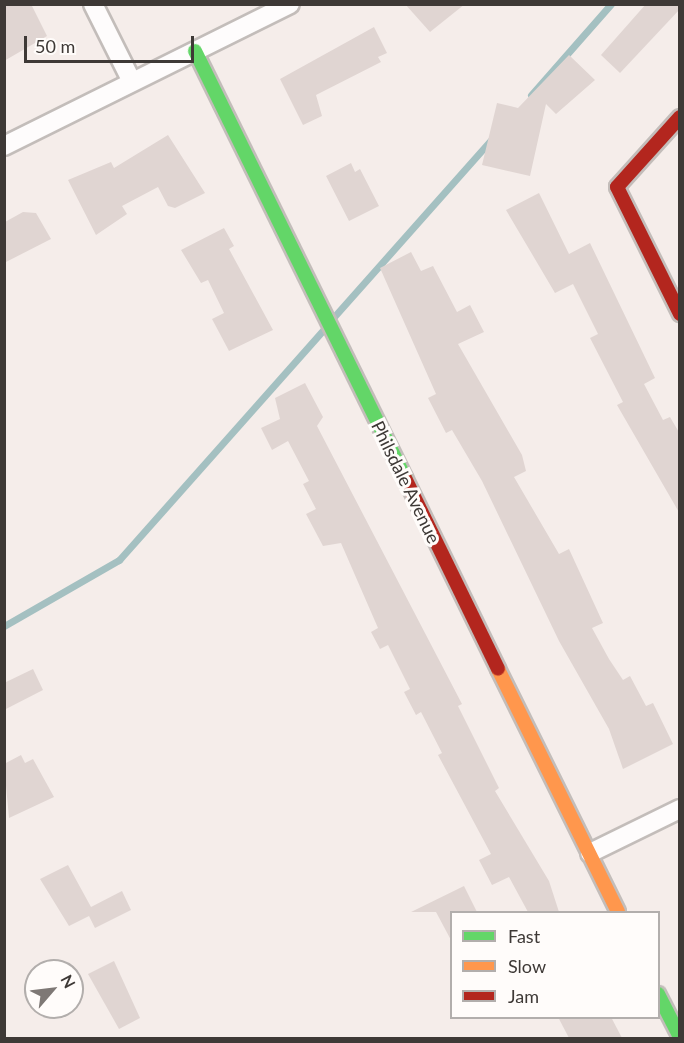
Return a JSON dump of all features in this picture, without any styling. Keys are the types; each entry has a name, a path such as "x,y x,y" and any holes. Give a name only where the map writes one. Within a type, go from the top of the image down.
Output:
{"street":[{"path":"93,4 132,82"},
{"path":"4,146 290,4"},
{"name":"Philsdale Avenue","path":"195,51 618,911"},
{"path":"680,117 617,187 680,314"},
{"path":"590,853 680,809"},
{"path":"660,998 680,1037"}],"building":[{"path":"4,4 31,4 47,36 4,61"},
{"path":"405,4 465,4 430,32"},
{"path":"646,4 680,4 680,9 620,73 601,55"},
{"path":"374,27 387,53 378,57 381,62 316,95 322,116 303,125 280,79"},
{"path":"569,55 595,80 556,114 546,104 530,176 482,165 497,103 518,108"},
{"path":"168,135 205,193 175,208 168,206 158,187 122,206 127,214 96,235 68,180 111,162 114,168"},
{"path":"351,163 355,172 360,169 379,206 349,221 326,176"},
{"path":"539,193 569,254 590,243 655,378 644,384 663,420 670,417 680,434 680,514 617,405 623,402 590,338 598,334 573,284 555,293 506,210"},
{"path":"23,212 36,213 51,239 4,263 5,222"},
{"path":"224,228 234,246 229,249 273,330 229,351 212,319 224,313 208,280 201,283 181,250"},
{"path":"411,252 421,271 433,266 457,312 470,305 484,332 458,344 522,455 526,471 514,477 559,554 569,549 603,623 592,628 609,659 623,680 630,676 646,706 653,703 673,744 623,769 609,729 559,641 482,481 452,430 446,433 428,398 436,394 380,268"},
{"path":"305,383 323,417 317,426 462,704 458,706 499,788 495,791 549,881 559,911 527,911 509,877 492,885 479,860 491,854 438,755 442,753 421,712 416,715 404,692 410,689 388,645 380,649 371,632 378,628 341,543 323,546 306,514 316,509 303,484 309,481 288,441 272,450 261,428 280,419 275,398"},
{"path":"33,669 43,690 4,710 4,683"},
{"path":"21,755 25,763 33,759 54,797 9,818 4,764"},
{"path":"68,865 91,907 122,891 131,910 95,928 89,916 69,926 40,879"},
{"path":"464,886 476,911 450,911 450,938 436,912 411,912"},
{"path":"114,961 140,1018 119,1029 88,974"},
{"path":"559,1019 612,1019 622,1038 569,1038"}],"waterway":[{"path":"531,95 611,4"},
{"path":"332,319 492,139"},
{"path":"4,626 119,560 325,328"}],"traffic: fast":[{"path":"195,51 405,478"},
{"path":"660,998 680,1037"}],"traffic: slow":[{"path":"498,669 618,911"}],"traffic: jam":[{"path":"680,117 617,187 680,314"},
{"path":"405,478 498,669"}]}
